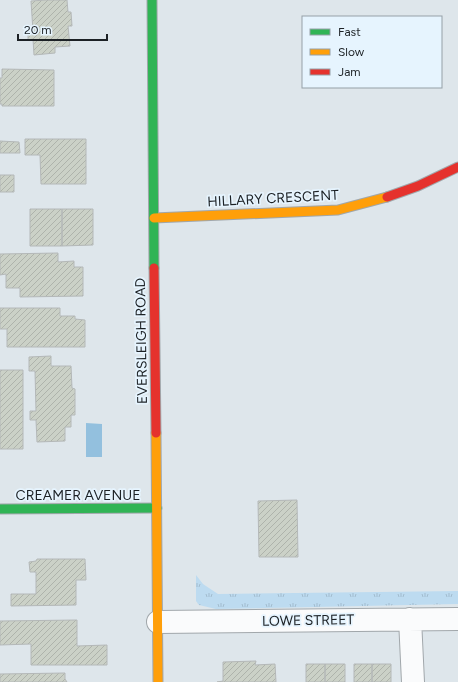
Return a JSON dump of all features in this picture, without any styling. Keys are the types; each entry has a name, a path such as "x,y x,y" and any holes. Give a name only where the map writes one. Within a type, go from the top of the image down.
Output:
{"street":[{"name":"EVERSLEIGH ROAD","path":"152,0 158,682"},
{"name":"HILLARY CRESCENT","path":"154,218 338,210 384,198 418,186 458,166"},
{"name":"CREAMER AVENUE","path":"0,509 157,508"},
{"path":"410,619 413,682"},
{"name":"LOWE STREET","path":"158,622 458,619"}],"green space":[{"path":"196,575 203,584 218,594 458,591 458,604 216,609 199,605 196,601"}],"shaded area":[{"path":"86,423 102,424 102,457 86,457"}],"building":[{"path":"67,0 68,12 71,12 72,26 68,26 70,46 55,47 55,53 34,55 33,39 28,40 28,32 33,31 31,1"},
{"path":"2,69 54,70 54,106 2,106 2,104 0,104 0,78 2,78"},
{"path":"25,139 86,139 86,184 41,184 40,155 25,155"},
{"path":"0,141 19,142 20,153 0,153"},
{"path":"0,175 14,175 14,192 0,192"},
{"path":"30,209 62,209 62,246 30,246"},
{"path":"62,209 93,209 93,245 62,246"},
{"path":"58,253 58,262 74,261 74,267 83,267 83,296 20,297 20,288 6,288 6,274 0,275 0,254"},
{"path":"0,308 60,308 60,316 75,316 75,319 85,320 85,347 7,347 7,329 0,329"},
{"path":"51,356 51,366 71,366 72,388 75,389 75,415 71,415 71,427 65,427 65,441 37,442 36,420 30,420 30,411 36,411 35,371 29,371 29,357"},
{"path":"0,370 23,370 23,449 0,449"},
{"path":"297,500 298,557 259,557 258,501"},
{"path":"37,559 85,559 86,580 76,580 76,605 11,606 11,594 36,594 36,572 30,572 29,562 36,561"},
{"path":"77,620 77,646 107,645 107,665 31,665 31,644 0,645 0,621"},
{"path":"256,661 255,665 275,664 276,682 217,682 223,681 223,662"},
{"path":"306,664 325,664 325,682 306,682"},
{"path":"325,664 345,664 345,682 325,682"},
{"path":"354,664 372,664 372,682 354,682"},
{"path":"372,664 391,664 391,682 372,682"},
{"path":"65,673 65,679 67,682 0,682 0,674"}],"traffic: fast":[{"path":"152,0 154,268"},
{"path":"0,509 157,508"}],"traffic: slow":[{"path":"154,218 338,210 387,197"},
{"path":"156,433 158,682"}],"traffic: jam":[{"path":"387,197 418,186 458,167"},
{"path":"154,268 156,433"}]}
